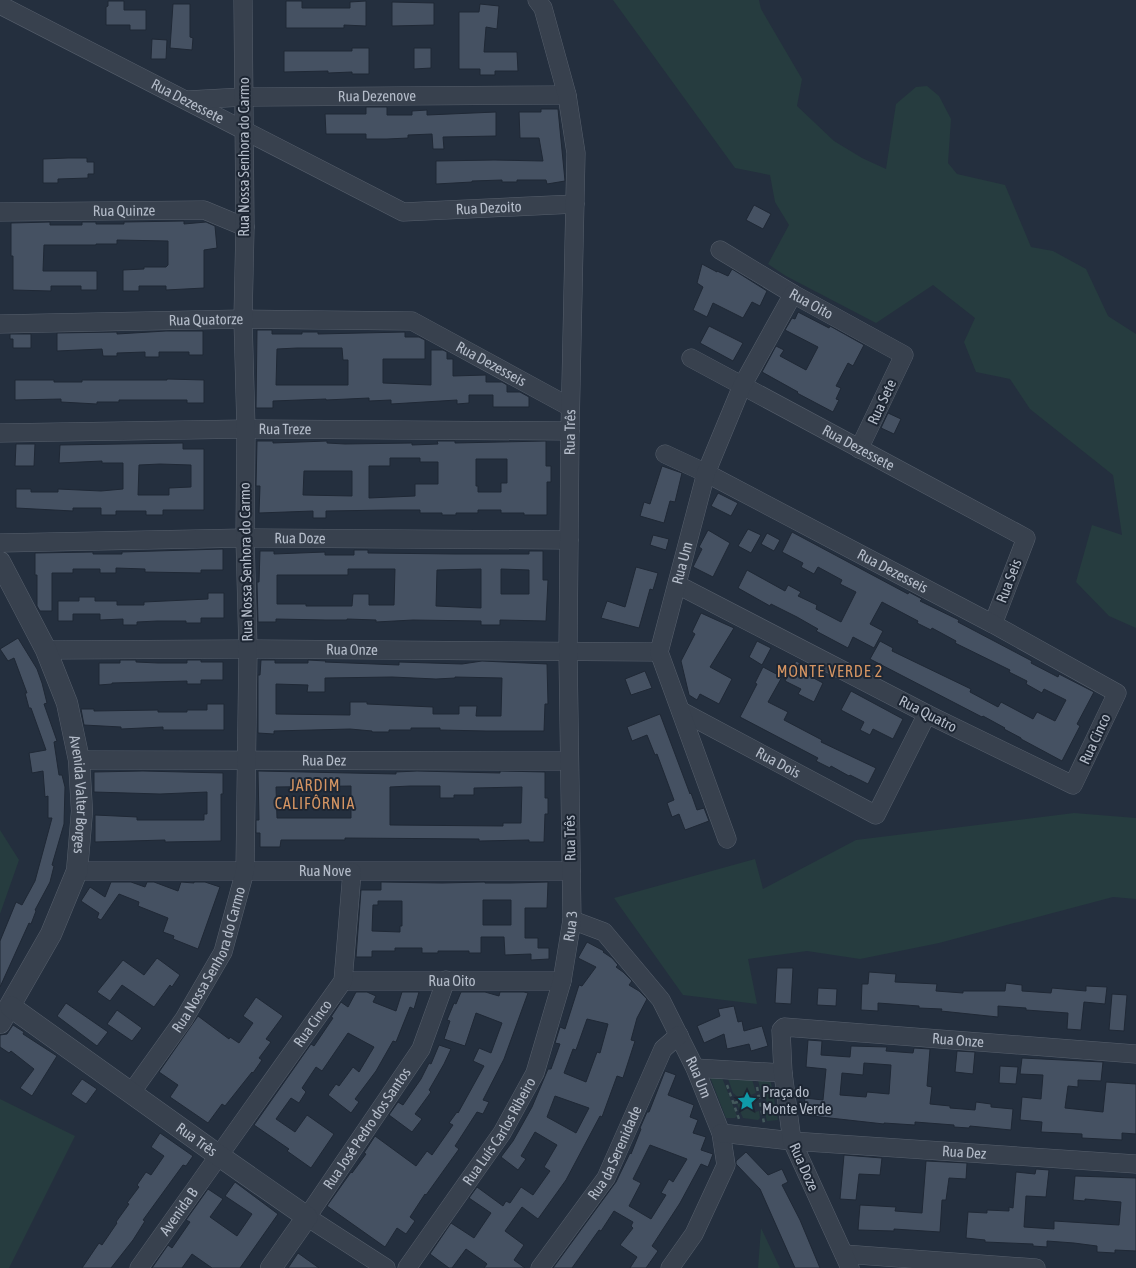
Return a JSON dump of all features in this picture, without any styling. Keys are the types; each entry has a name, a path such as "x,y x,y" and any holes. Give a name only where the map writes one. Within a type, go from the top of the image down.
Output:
{"street":[{"name":"Rua Nossa Senhora do Carmo","path":"131,1093 184,1019 223,952 245,871 248,648 243,319 245,227 243,0"},
{"name":"Rua Três","path":"537,0 543,8 567,95 576,153 570,407 568,652 571,871"},
{"name":"Rua Dezessete","path":"0,3 4,7 403,212"},
{"name":"Rua Dezenove","path":"186,100 244,97 567,95"},
{"name":"Rua Dezoito","path":"403,212 575,204"},
{"name":"Rua Quinze","path":"0,212 204,210 245,227"},
{"name":"Rua Oito","path":"720,250 793,294 904,356"},
{"name":"Rua Um","path":"659,652 706,474 742,386 793,294"},
{"name":"Rua Quatorze","path":"0,324 243,319 412,321"},
{"name":"Rua Dezesseis","path":"412,321 570,407"},
{"name":"Rua Sete","path":"859,449 904,356"},
{"name":"Rua Dezessete","path":"691,358 1026,538"},
{"name":"Rua Treze","path":"0,433 246,429 570,431"},
{"name":"Rua Dezesseis","path":"666,454 993,624 1117,693"},
{"name":"Rua Doze","path":"0,543 245,538 569,540"},
{"name":"Rua Seis","path":"993,624 1026,538"},
{"name":"Avenida Valter Borges","path":"0,562 46,650 66,704 79,760 82,811 77,871 51,934 5,1015"},
{"name":"Rua Quatro","path":"678,585 927,714 1073,785"},
{"name":"Rua Onze","path":"46,650 248,648 659,652"},
{"path":"659,652 727,839"},
{"name":"Rua Cinco","path":"1073,785 1117,693"},
{"name":"Rua Dois","path":"681,711 876,815 927,714"},
{"name":"Rua Dez","path":"79,760 569,761"},
{"name":"Rua Nove","path":"77,871 571,871"},
{"name":"Rua 3","path":"562,981 572,920 571,871"},
{"path":"343,981 352,872"},
{"name":"Rua Um","path":"572,920 604,932 661,1000 695,1068 721,1133 726,1165 694,1234 670,1268"},
{"name":"Rua José Pedro dos Santos","path":"271,1268 421,1049 446,980"},
{"name":"Rua Oito","path":"343,981 562,981"},
{"name":"Rua Cinco","path":"218,1155 343,981"},
{"name":"Rua Luís Carlos Ribeiro","path":"407,1268 502,1133 535,1073 562,981"},
{"name":"Rua Três","path":"5,1015 131,1093 218,1155 386,1268"},
{"name":"Rua Onze","path":"782,1030 785,1026 1136,1054"},
{"name":"Rua Doze","path":"782,1030 783,1073 792,1141 847,1261"},
{"name":"Rua da Serenidade","path":"540,1268 606,1178 663,1049 680,1035"},
{"path":"695,1068 783,1073"},
{"name":"Rua Dez","path":"721,1133 792,1141 1136,1164"},
{"name":"Avenida B","path":"139,1268 218,1155"},
{"path":"847,1261 1036,1268"}],"path":[{"path":"726,1080 740,1121"},
{"path":"757,1087 764,1122"},
{"path":"734,1103 758,1096"}],"green space":[{"path":"613,0 759,0 761,9 802,79 797,106 834,141 862,158 886,169 896,104 916,87 927,86 939,96 951,119 948,163 957,174 1005,185 1031,247 1053,251 1086,269 1108,316 1136,334 1136,628 1109,616 1076,582 1092,525 1122,535 1113,475 1030,409 1010,379 976,372 964,342 975,318 933,285 876,323 786,276 768,264 789,225 775,202 770,175 735,168"},
{"path":"1074,813 1136,818 1136,899 1113,897 939,943 860,959 807,951 748,959 757,1004 683,995 614,898 755,859 763,889 856,840"},
{"path":"0,830 19,860 0,914"},
{"path":"721,1075 737,1116 735,1118 726,1118 710,1077"},
{"path":"727,1076 752,1079 756,1093 740,1099 733,1093"},
{"path":"758,1080 770,1081 771,1083 778,1120 767,1121 764,1110 768,1110 765,1093 761,1093"},
{"path":"0,1099 75,1136 9,1268 0,1268"},
{"path":"753,1100 755,1112 759,1111 760,1118 758,1120 743,1118 737,1104"},
{"path":"761,1228 780,1268 758,1268"}],"building":[{"path":"108,1 124,1 124,10 146,10 146,30 130,30 130,25 106,25"},
{"path":"286,1 302,1 302,8 350,8 350,2 366,1 366,26 344,25 344,28 286,28"},
{"path":"392,2 434,3 434,25 392,26"},
{"path":"173,4 190,4 190,37 193,38 192,50 170,48"},
{"path":"480,4 499,6 497,29 486,27 484,52 517,52 518,71 495,71 495,75 480,75 480,69 459,69 459,12 479,12"},
{"path":"152,39 167,40 166,59 151,59"},
{"path":"352,48 369,48 369,74 352,74 352,72 328,73 328,71 284,72 284,51 352,51"},
{"path":"414,48 431,48 431,68 414,69"},
{"path":"366,107 387,107 387,115 412,115 412,111 427,110 427,115 496,112 496,136 443,137 444,149 433,149 432,134 408,135 408,138 366,139 366,134 326,134 325,114 366,114"},
{"path":"541,109 558,109 565,181 547,184 546,180 502,182 502,180 436,184 436,161 543,161 539,138 520,138 519,112 541,112"},
{"path":"87,158 87,162 94,162 94,174 88,174 88,178 58,179 58,183 43,183 43,159"},
{"path":"754,205 771,214 763,229 746,220"},
{"path":"184,221 184,224 206,222 215,226 217,248 204,250 204,288 166,290 166,286 139,286 139,291 123,291 123,270 144,269 144,267 166,267 168,265 168,241 117,240 117,244 44,245 43,271 97,271 97,290 81,290 81,286 51,286 51,291 13,290 11,223 50,222 50,225 82,225 82,222 124,224 124,222"},
{"path":"702,264 728,276 732,269 767,291 760,306 752,302 743,318 713,303 707,317 693,310 703,287 697,283"},
{"path":"798,312 829,328 830,326 864,345 853,366 848,363 836,386 841,388 836,399 839,400 833,412 762,372 776,346 784,350 780,356 806,370 818,347 785,330 792,318 795,319"},
{"path":"709,326 743,343 733,361 700,343"},
{"path":"257,330 272,330 272,334 302,334 302,332 318,332 318,334 405,332 405,337 419,337 425,340 425,359 383,359 383,383 431,385 431,350 443,350 447,352 447,359 453,359 453,376 486,375 486,382 502,382 507,385 507,392 520,392 529,397 529,407 493,407 493,395 469,395 469,403 457,404 457,400 391,404 391,400 369,401 369,398 273,401 273,408 256,408","holes":["342,348 343,360 348,360 348,385 276,385 277,349"]},
{"path":"203,331 203,355 189,355 189,352 159,352 159,357 145,357 145,352 117,353 117,356 103,356 102,349 57,351 57,333 117,332 117,334"},
{"path":"10,334 31,334 31,348 13,348 13,339 10,339"},
{"path":"15,380 82,382 82,380 204,380 204,403 187,403 187,400 119,400 119,402 97,402 97,404 61,402 61,399 15,400"},
{"path":"888,413 901,419 894,434 881,428"},
{"path":"257,441 273,441 273,443 327,441 327,443 345,444 412,443 412,445 438,444 437,441 455,441 455,443 546,441 546,466 551,466 551,482 547,482 547,515 501,513 501,510 478,510 478,513 456,513 456,515 420,513 420,510 326,511 326,518 313,518 313,511 259,513 260,486 256,486","holes":["390,458 420,458 420,462 438,462 438,484 415,484 415,496 369,498 369,466 390,466","476,459 507,459 507,483 501,483 501,492 478,492 478,486 476,486","304,471 352,471 352,496 303,495"]},
{"path":"183,443 183,449 204,449 204,510 163,510 163,515 146,515 146,511 116,511 116,515 101,515 101,508 73,508 73,511 16,508 16,489 31,489 31,492 58,492 58,489 101,491 123,489 123,463 102,463 102,461 59,463 60,445","holes":["139,465 191,465 191,487 169,488 169,495 138,495"]},
{"path":"16,444 35,444 34,466 15,466"},
{"path":"662,466 682,473 675,502 670,501 664,523 640,516 644,502 650,504"},
{"path":"718,493 738,503 731,516 711,506"},
{"path":"748,529 761,535 751,553 738,546"},
{"path":"708,530 730,543 713,577 693,567 702,549 699,547"},
{"path":"792,532 908,594 909,592 922,599 920,601 959,620 958,622 1032,661 1031,663 1058,677 1059,674 1094,692 1077,724 1080,726 1062,761 983,716 870,659 880,641 893,648 892,651 971,689 970,692 998,707 1001,702 1033,719 1037,712 1055,721 1066,700 1044,689 1042,693 1026,684 1027,681 1009,672 1010,670 955,643 956,641 932,628 931,630 917,623 918,621 882,602 870,624 883,631 874,648 853,637 848,648 816,631 818,629 797,617 771,604 770,606 738,588 747,570 785,591 788,585 801,592 798,596 817,605 816,609 841,622 856,592 840,584 842,580 818,567 814,574 801,567 803,563 782,552"},
{"path":"767,533 780,540 774,551 761,544"},
{"path":"653,535 669,539 666,550 650,545"},
{"path":"223,549 223,570 201,570 201,573 145,572 145,569 116,568 116,573 100,573 100,569 73,569 73,573 52,573 52,611 40,611 37,606 35,553 93,552 93,554 122,554 122,552"},
{"path":"354,550 368,550 368,553 455,554 529,554 529,551 543,551 543,580 548,580 546,621 500,620 500,625 481,625 481,621 413,620 376,622 376,620 347,619 276,619 276,622 258,622 257,582 259,582 260,551 274,551 274,554 325,552 325,555 354,555","holes":["348,569 395,569 394,605 369,605 369,594 353,594 352,606 277,604 277,575 348,575","481,569 481,608 436,606 437,570","501,569 529,570 529,594 501,594"]},
{"path":"636,567 658,573 653,590 650,589 639,628 601,618 607,601 625,607"},
{"path":"208,593 224,593 224,618 201,618 201,623 157,621 137,622 137,625 123,625 123,619 100,620 100,614 73,614 73,621 58,621 58,601 79,601 79,597 95,597 95,601 117,601 117,605 144,605 144,602 208,599"},
{"path":"701,613 734,628 710,667 732,679 719,704 700,694 697,700 689,695 681,661 695,634 692,632"},
{"path":"18,638 37,669 47,703 44,704 57,741 54,742 59,775 62,775 65,787 64,824 52,865 54,866 50,882 35,910 31,924 29,923 0,987 0,941 16,902 22,905 35,881 52,818 48,818 48,796 45,797 43,771 32,773 29,753 46,750 31,708 29,708 25,693 27,693 14,658 8,661 0,649"},
{"path":"757,641 771,648 762,665 749,657"},
{"path":"120,660 158,663 187,663 187,660 223,662 223,680 201,680 201,684 187,684 187,681 99,685 99,663 120,663"},
{"path":"261,660 275,660 275,663 308,663 308,660 399,665 399,662 462,664 482,661 547,664 548,704 545,704 544,731 411,728 411,730 389,730 389,732 350,729 274,731 274,734 258,733 258,675 260,675","holes":["392,677 436,679 455,677 502,678 501,716 476,716 477,706 459,706 459,714 433,714 433,707 367,704 367,702 350,702 350,715 276,714 276,684 308,685 307,692 325,692 325,678"]},
{"path":"796,661 808,667 804,673 823,683 814,702 798,694 801,689 785,681"},
{"path":"763,667 782,677 768,702 788,712 784,720 822,740 821,742 876,768 868,784 816,761 818,758 740,717 757,684 755,683"},
{"path":"645,671 652,688 631,695 625,679"},
{"path":"851,691 903,719 893,739 873,729 870,735 860,730 864,722 841,710"},
{"path":"207,704 224,704 224,730 163,730 163,727 121,729 121,727 84,725 81,709 94,709 94,711 158,710 158,712 187,712 187,710 207,710"},
{"path":"660,714 697,810 704,808 709,821 685,830 679,814 672,817 667,803 674,800 657,754 655,755 647,735 632,741 627,727"},
{"path":"258,771 396,774 396,772 417,771 545,772 545,798 548,798 548,814 545,814 544,842 529,842 529,840 479,841 479,839 345,838 345,840 281,840 280,847 260,847 260,833 256,833 256,820 259,820","holes":["351,786 351,818 277,818 276,787","440,786 440,798 454,798 454,795 474,795 474,788 522,787 521,823 503,823 503,826 390,825 390,787"]},
{"path":"94,772 223,773 221,841 95,842 95,815 137,817 137,820 204,820 204,814 207,814 207,792 160,794 94,792"},
{"path":"111,882 131,882 145,887 147,882 154,882 178,891 181,882 205,882 220,887 198,949 173,939 174,936 163,932 168,918 138,906 139,902 119,894 101,920 97,918 99,913 81,901 90,887 105,897"},
{"path":"381,882 548,882 547,908 525,908 525,938 538,938 538,948 549,948 549,959 531,960 531,954 505,955 504,937 481,937 481,953 438,951 438,953 422,953 422,948 395,948 395,951 372,951 372,957 356,957 361,890 381,890","holes":["483,900 511,900 511,925 483,925","378,901 402,901 402,926 400,926 400,932 372,931 373,905 378,905"]},
{"path":"587,942 604,951 618,965 616,967 632,981 629,985 647,999 637,1018 631,1040 635,1041 623,1078 617,1076 602,1117 600,1116 566,1180 538,1219 522,1207 505,1231 524,1245 514,1260 525,1268 484,1268 487,1264 466,1249 452,1268 449,1268 430,1254 451,1223 474,1238 491,1213 469,1198 477,1187 503,1206 506,1201 510,1203 521,1187 533,1195 550,1171 544,1167 557,1145 535,1132 521,1156 526,1159 518,1170 501,1157 513,1141 532,1107 548,1069 551,1069 560,1044 555,1043 560,1027 565,1029 579,985 582,986 596,967 578,958","holes":["587,1019 608,1024 600,1053 597,1052 586,1082 564,1073 573,1049 576,1050","555,1096 589,1108 576,1133 547,1117"]},
{"path":"157,958 180,975 154,1007 122,985 110,1001 97,992 123,960 144,975"},
{"path":"777,968 793,968 791,1004 775,1003"},
{"path":"869,972 896,974 895,982 937,984 936,991 963,993 963,991 1005,991 1006,983 1022,985 1022,991 1051,993 1052,988 1086,991 1086,986 1107,987 1105,1004 1084,1002 1081,1030 1067,1029 1068,1013 1026,1010 1026,1008 998,1006 998,1017 941,1011 942,1009 919,1008 919,1006 878,1003 878,1011 861,1010 862,984 868,984"},
{"path":"818,988 837,989 836,1006 817,1005"},
{"path":"356,992 367,992 376,996 373,1002 396,1011 402,992 419,992 414,1009 410,1007 396,1042 393,1041 376,1071 355,1099 359,1102 351,1113 328,1095 336,1084 339,1086 353,1067 359,1072 374,1047 348,1033 322,1071 316,1067 302,1088 306,1092 299,1103 291,1098 276,1119 295,1132 307,1115 334,1134 311,1168 287,1151 289,1149 254,1125 311,1044 314,1046 333,1018 331,1017 341,1002 348,1007"},
{"path":"461,992 485,992 499,996 500,992 528,993 504,1059 483,1100 489,1102 483,1114 477,1112 455,1146 459,1149 410,1217 415,1221 406,1234 397,1228 385,1247 327,1206 366,1154 364,1153 375,1136 416,1166 427,1151 432,1155 453,1125 449,1123 458,1113 484,1066 473,1061 479,1048 491,1053 502,1023 476,1013 465,1046 444,1039 450,1021 447,1020"},
{"path":"1112,994 1127,995 1124,1031 1109,1030"},
{"path":"256,997 283,1016 266,1039 271,1042 259,1058 262,1060 253,1073 225,1106 222,1104 208,1123 170,1097 178,1085 159,1072 198,1016 229,1039 230,1037 239,1043 253,1023 243,1016"},
{"path":"66,1003 108,1032 97,1046 57,1016"},
{"path":"734,1006 738,1022 742,1021 744,1031 762,1026 768,1046 751,1051 749,1044 727,1049 724,1034 704,1043 697,1026 720,1016 718,1009"},
{"path":"117,1010 142,1028 132,1041 107,1024"},
{"path":"13,1025 24,1032 23,1034 57,1056 32,1096 20,1088 34,1069 11,1051 9,1053 0,1047 0,1035 7,1034"},
{"path":"808,1040 822,1041 821,1055 850,1057 851,1046 887,1047 886,1051 913,1053 914,1048 930,1049 927,1086 932,1087 930,1104 975,1110 976,1102 991,1104 991,1107 1013,1109 1011,1130 970,1126 969,1128 954,1127 954,1125 915,1122 915,1125 884,1124 803,1115 805,1098 823,1100 826,1069 806,1067","holes":["864,1063 891,1065 889,1094 867,1092 866,1097 840,1095 842,1073 863,1075"]},
{"path":"439,1045 451,1049 429,1090 431,1092 415,1114 422,1119 412,1132 389,1115 398,1102 403,1105 421,1079 429,1063 431,1064"},
{"path":"957,1051 975,1052 973,1074 955,1072"},
{"path":"1022,1058 1103,1062 1101,1081 1078,1080 1078,1087 1068,1086 1065,1108 1103,1112 1106,1082 1136,1084 1136,1134 1122,1133 1122,1140 1082,1138 1082,1134 1041,1132 1042,1122 1020,1120 1022,1097 1041,1099 1043,1075 1020,1074"},
{"path":"1000,1066 1018,1067 1016,1084 999,1083"},
{"path":"665,1071 676,1075 668,1095 694,1105 690,1117 698,1120 693,1133 706,1137 701,1150 713,1154 708,1167 701,1164 680,1203 652,1246 658,1251 646,1268 630,1268 637,1257 620,1245 633,1228 631,1226 633,1222 614,1211 572,1268 553,1268 616,1182 631,1154 647,1112 649,1112","holes":["650,1145 687,1159 673,1182 669,1179 661,1193 666,1195 651,1219 629,1206 641,1183 633,1179"]},
{"path":"82,1079 97,1089 86,1104 71,1094"},
{"path":"160,1133 193,1156 186,1166 183,1165 143,1220 145,1221 133,1240 111,1268 82,1268 99,1243 102,1245 117,1223 146,1172 151,1175 164,1156 151,1147"},
{"path":"746,1152 768,1175 782,1169 788,1182 782,1185 800,1220 820,1268 795,1268 760,1189 736,1164 736,1161"},
{"path":"844,1155 882,1158 880,1175 859,1174 856,1200 840,1199"},
{"path":"926,1161 967,1163 966,1179 949,1178 946,1200 942,1200 940,1232 894,1229 894,1231 858,1230 860,1205 896,1207 895,1211 922,1213"},
{"path":"1036,1169 1049,1170 1046,1197 1026,1196 1024,1227 1054,1229 1054,1221 1119,1225 1121,1202 1073,1200 1075,1176 1136,1178 1136,1251 1115,1250 1115,1253 1097,1252 1097,1246 1074,1243 1047,1241 1047,1247 1033,1246 1033,1244 985,1242 985,1240 966,1238 968,1212 987,1213 987,1210 1009,1211 1009,1207 1013,1208 1016,1172 1035,1174"},
{"path":"235,1182 278,1214 240,1268 212,1268 192,1254 182,1268 152,1268 168,1245 172,1248 190,1222 186,1220 208,1189 223,1199 210,1217 237,1236 252,1214 225,1196"},
{"path":"298,1253 319,1268 288,1268"}],"place":[{"name":"Praça do Monte Verde","path":"747,1101"}],"district":[{"name":"MONTE VERDE 2","path":"830,671"},
{"name":"JARDIM CALIFÔRNIA","path":"315,794"}]}
